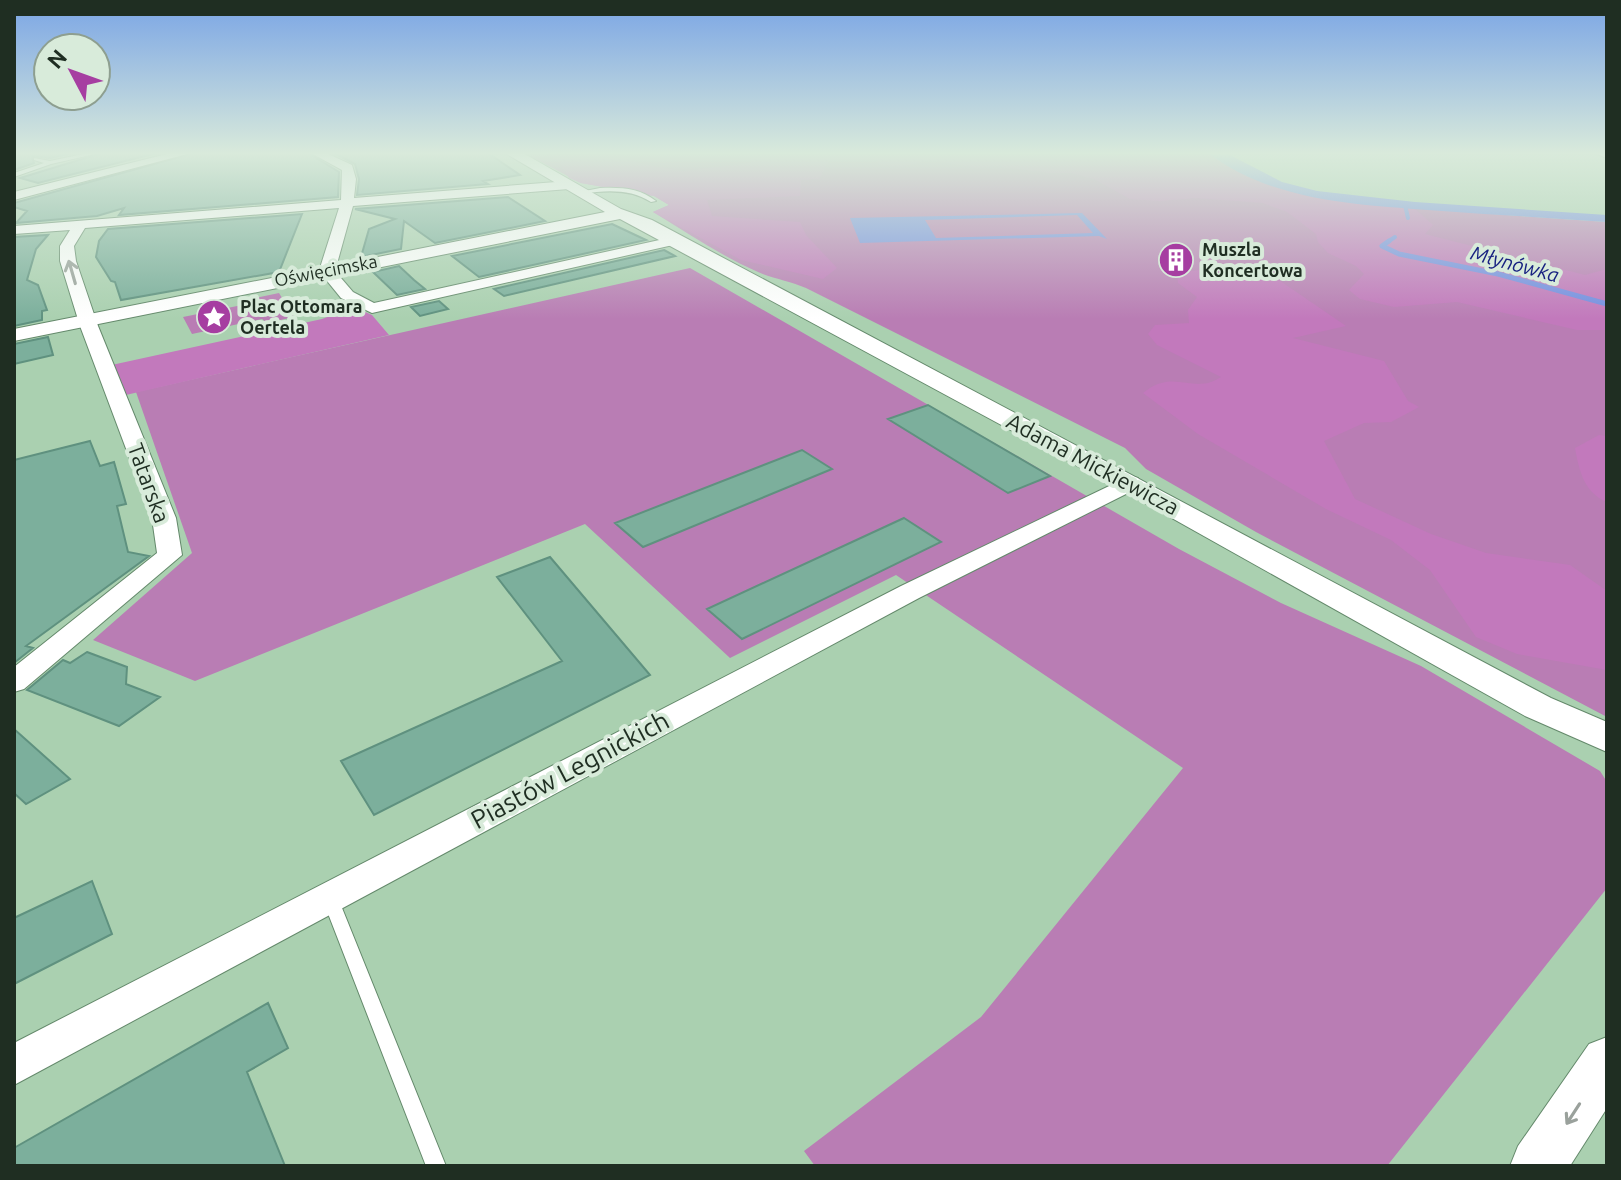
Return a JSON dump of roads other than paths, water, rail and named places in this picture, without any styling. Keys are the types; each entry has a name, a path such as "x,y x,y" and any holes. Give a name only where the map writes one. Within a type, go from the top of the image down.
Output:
{"street":[{"path":"14,230 285,208"},
{"path":"345,208 327,271 347,295 372,308 673,241"},
{"name":"Adama Mickiewicza","path":"616,208 1130,483 1538,707 1607,738"},
{"name":"Oświęcimska","path":"14,335 626,213"},
{"name":"Tatarska","path":"14,682 170,555 164,518 87,320 68,261 67,246 80,225"},
{"name":"Piastów Legnickich","path":"14,1065 910,592 1130,483"},
{"name":"Adama Mickiewicza","path":"1538,707 1607,755"},
{"path":"1538,1166 1607,1062"}],"lane":[{"path":"330,898 436,1166"}],"water":[{"path":"1410,208 1505,208 1607,215 1607,222"},
{"path":"1082,213 1107,239 1099,236 860,243 850,218","holes":["1077,215 1093,233 936,238 925,220"]}],"waterway":[{"name":"Młynówka","path":"1406,208 1408,218"},
{"name":"Młynówka","path":"1389,241 1395,237"},
{"name":"Młynówka","path":"1389,241 1382,246 1399,254 1498,274 1607,304"}],"place":[{"name":"Muszla Koncertowa","path":"1176,260"},
{"name":"Plac Ottomara Oertela","path":"214,317"}]}
